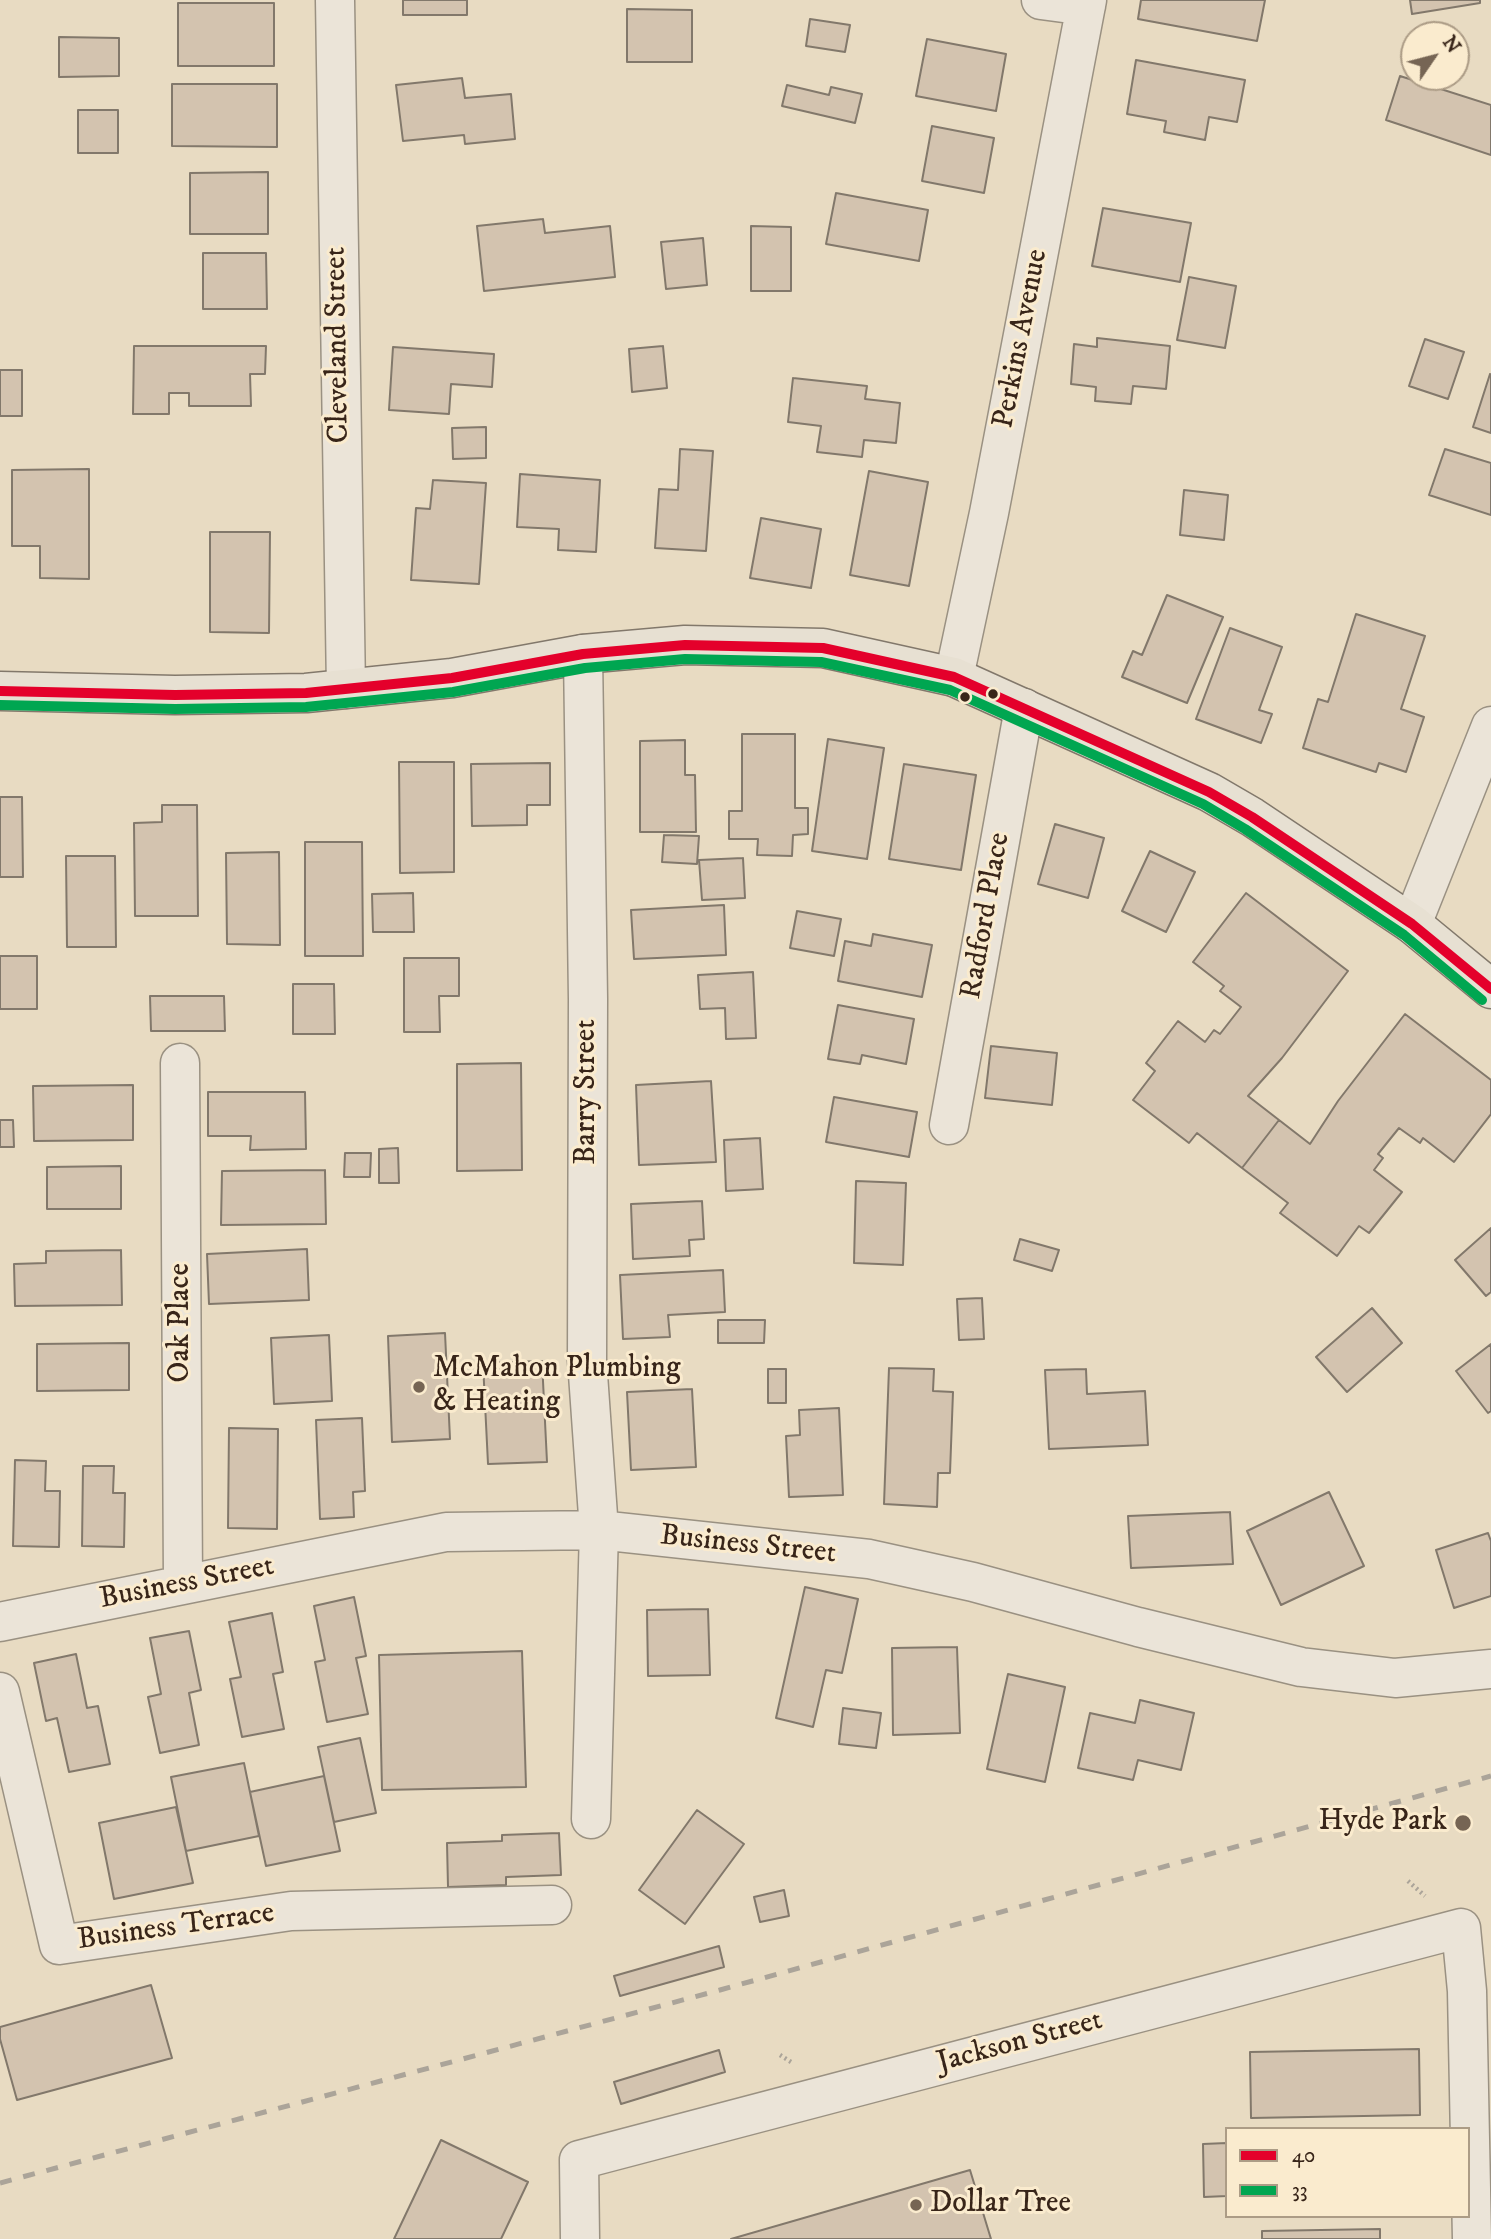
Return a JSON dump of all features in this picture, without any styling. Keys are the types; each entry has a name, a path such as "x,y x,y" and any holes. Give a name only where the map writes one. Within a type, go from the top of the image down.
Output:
{"main road":[{"path":"0,691 175,695 306,693 452,678 583,654 685,645 823,648 954,677 1209,792 1252,817 1412,923 1491,989"}],"street":[{"name":"Cleveland Street","path":"335,0 346,689"},
{"path":"1041,0 1086,3"},
{"name":"Perkins Avenue","path":"954,677 989,513 1086,3"},
{"name":"Barry Street","path":"583,654 588,999 587,1360 599,1530"},
{"name":"Radford Place","path":"950,1125 1024,708"},
{"path":"1412,923 1491,726"},
{"name":"Oak Place","path":"180,1063 183,1584"},
{"path":"591,1819 599,1530"},
{"name":"Business Street","path":"0,1622 446,1532 599,1530 869,1559 973,1582 1138,1627 1301,1667 1395,1678 1491,1669"},
{"name":"Business Terrace","path":"0,1692 60,1945 291,1911 552,1905"},
{"name":"Jackson Street","path":"580,2239 579,2160 1461,1928 1479,1988"},
{"path":"1472,2239 1479,1988"}],"building":[{"path":"403,0 467,0 467,15 403,15"},
{"path":"1141,0 1265,0 1257,41 1138,19"},
{"path":"1410,0 1480,0 1480,3 1412,14"},
{"path":"178,3 274,3 274,66 178,66"},
{"path":"627,9 692,10 692,62 627,62"},
{"path":"810,19 850,25 845,52 806,46"},
{"path":"59,37 119,38 119,76 59,77"},
{"path":"927,39 1006,54 996,111 916,96"},
{"path":"1136,60 1245,80 1237,122 1209,117 1205,140 1164,132 1166,121 1127,114"},
{"path":"1400,76 1400,91 1447,91 1491,105 1491,155 1386,120"},
{"path":"462,78 465,98 511,94 515,139 465,144 464,135 403,141 396,85"},
{"path":"172,84 277,84 277,147 172,146"},
{"path":"787,85 829,95 831,87 862,94 855,123 782,106"},
{"path":"78,110 118,110 118,153 78,153"},
{"path":"932,126 994,138 984,193 922,181"},
{"path":"268,172 268,234 190,234 190,173"},
{"path":"836,193 928,210 919,261 826,244"},
{"path":"1103,208 1191,223 1180,282 1092,266"},
{"path":"543,219 545,233 610,226 615,277 484,291 477,226"},
{"path":"751,226 791,227 791,291 751,291"},
{"path":"703,238 707,285 666,289 661,242"},
{"path":"203,253 266,253 267,309 203,309"},
{"path":"1189,277 1236,286 1225,348 1177,340"},
{"path":"1097,338 1170,346 1166,389 1133,386 1131,404 1095,401 1096,387 1071,384 1074,344 1097,347"},
{"path":"1425,339 1464,352 1448,399 1409,386"},
{"path":"134,346 266,346 265,374 250,374 251,406 189,406 189,393 169,393 169,414 133,414"},
{"path":"663,346 667,388 632,392 629,349"},
{"path":"393,347 494,354 492,387 451,384 449,414 389,410"},
{"path":"0,370 22,370 22,416 0,416"},
{"path":"1491,375 1491,433 1473,427"},
{"path":"793,378 867,386 865,399 900,403 896,443 864,440 862,457 817,452 821,426 788,422"},
{"path":"486,427 486,458 453,459 452,428"},
{"path":"680,449 713,451 706,551 655,548 659,489 678,490"},
{"path":"1445,449 1491,463 1491,515 1429,495"},
{"path":"89,469 89,579 40,578 40,546 12,546 12,470"},
{"path":"869,471 928,482 909,586 850,575"},
{"path":"520,474 600,480 596,552 558,550 559,529 517,527"},
{"path":"433,480 486,483 479,584 411,580 416,508 430,509"},
{"path":"1184,490 1228,495 1224,540 1180,535"},
{"path":"761,518 821,529 811,588 750,578"},
{"path":"210,532 270,532 269,633 210,632"},
{"path":"1167,595 1223,617 1187,703 1122,677 1133,651 1142,655"},
{"path":"1356,614 1425,636 1401,709 1424,717 1406,772 1379,763 1376,772 1303,748 1318,699 1328,702"},
{"path":"1230,628 1282,647 1259,710 1272,714 1261,743 1196,719"},
{"path":"742,734 795,734 795,808 808,808 808,834 793,835 792,856 757,855 758,839 729,839 729,811 742,811"},
{"path":"828,739 884,748 867,859 812,851"},
{"path":"685,740 685,775 695,775 696,832 640,832 640,741"},
{"path":"399,762 454,762 454,872 400,873"},
{"path":"550,763 550,805 527,805 527,825 472,826 471,764"},
{"path":"904,764 976,775 961,870 889,859"},
{"path":"0,797 22,797 23,877 0,877"},
{"path":"162,805 197,805 198,916 135,916 134,823 162,822"},
{"path":"1055,824 1104,838 1088,898 1038,884"},
{"path":"664,835 699,836 697,864 662,862"},
{"path":"305,842 362,842 363,956 305,956"},
{"path":"1150,851 1195,872 1166,932 1122,911"},
{"path":"279,852 280,945 227,944 226,853"},
{"path":"66,856 115,856 116,947 67,947"},
{"path":"743,858 745,898 702,900 699,860"},
{"path":"413,893 414,932 373,932 372,894"},
{"path":"1246,893 1348,971 1282,1058 1248,1096 1279,1120 1242,1168 1197,1133 1189,1143 1133,1100 1155,1071 1146,1063 1178,1021 1205,1042 1214,1030 1220,1034 1241,1007 1220,991 1224,986 1193,962"},
{"path":"724,905 726,955 634,959 631,910"},
{"path":"797,911 841,919 834,956 790,948"},
{"path":"873,934 932,945 922,997 838,981 845,941 871,946"},
{"path":"0,956 37,956 37,1009 0,1009"},
{"path":"404,958 459,958 459,996 439,996 440,1032 404,1032"},
{"path":"753,972 756,1038 726,1039 725,1008 700,1009 698,975"},
{"path":"293,984 334,984 335,1034 293,1034"},
{"path":"150,996 224,996 225,1031 151,1031"},
{"path":"838,1005 914,1019 906,1064 862,1055 860,1064 828,1059"},
{"path":"1405,1014 1491,1080 1491,1114 1454,1162 1423,1138 1420,1143 1399,1128 1378,1154 1383,1158 1374,1170 1402,1192 1369,1233 1359,1226 1337,1256 1280,1213 1288,1203 1242,1168 1279,1120 1310,1144 1338,1101"},
{"path":"991,1046 1057,1053 1052,1105 985,1098"},
{"path":"521,1063 522,1170 457,1171 457,1064"},
{"path":"711,1081 716,1162 639,1165 636,1085"},
{"path":"133,1085 133,1140 34,1141 33,1086"},
{"path":"208,1092 305,1092 306,1149 250,1150 251,1136 208,1136"},
{"path":"834,1097 917,1112 909,1157 826,1142"},
{"path":"0,1120 13,1120 14,1147 0,1147"},
{"path":"760,1138 763,1189 726,1191 724,1140"},
{"path":"398,1148 399,1183 379,1183 379,1149"},
{"path":"345,1153 371,1153 370,1177 344,1177"},
{"path":"121,1166 121,1209 47,1209 47,1167"},
{"path":"325,1170 326,1224 221,1225 222,1171"},
{"path":"856,1181 906,1183 903,1265 854,1263"},
{"path":"702,1201 704,1239 689,1240 690,1256 633,1259 631,1204"},
{"path":"1491,1228 1491,1292 1486,1296 1455,1260"},
{"path":"1020,1239 1059,1250 1052,1271 1014,1260"},
{"path":"307,1249 309,1300 209,1304 207,1254"},
{"path":"121,1250 122,1305 15,1306 14,1264 46,1263 46,1251"},
{"path":"723,1270 725,1312 668,1315 670,1337 623,1339 620,1275"},
{"path":"982,1298 984,1339 959,1340 957,1299"},
{"path":"1372,1308 1402,1343 1347,1392 1316,1357"},
{"path":"718,1320 765,1320 764,1343 718,1343"},
{"name":"McMahon Plumbing & Heating","path":"445,1333 450,1439 392,1442 388,1336"},
{"path":"329,1335 332,1401 274,1404 271,1338"},
{"path":"129,1343 129,1390 37,1391 37,1344"},
{"path":"1491,1344 1491,1411 1488,1413 1456,1371"},
{"path":"542,1361 547,1462 488,1464 483,1363"},
{"path":"889,1368 934,1369 933,1391 953,1392 950,1473 938,1473 937,1507 884,1504"},
{"path":"768,1369 786,1369 786,1403 768,1403"},
{"path":"1086,1369 1087,1394 1145,1391 1148,1445 1049,1449 1045,1370"},
{"path":"692,1389 696,1467 631,1470 627,1392"},
{"path":"839,1408 843,1495 789,1497 786,1436 800,1435 799,1410"},
{"path":"362,1418 365,1491 353,1492 354,1517 320,1519 316,1420"},
{"path":"229,1428 278,1429 277,1529 228,1528"},
{"path":"15,1460 46,1461 45,1491 60,1491 59,1547 13,1546"},
{"path":"83,1466 114,1466 113,1493 125,1493 124,1547 82,1546"},
{"path":"1329,1492 1364,1566 1281,1605 1247,1531"},
{"path":"1230,1512 1233,1564 1131,1568 1128,1516"},
{"path":"1488,1533 1491,1541 1491,1596 1454,1608 1436,1550"},
{"path":"805,1587 858,1599 842,1673 826,1670 813,1727 776,1718"},
{"path":"354,1597 366,1656 356,1658 368,1714 327,1722 315,1662 325,1660 314,1606"},
{"path":"708,1609 710,1675 648,1676 647,1610"},
{"path":"272,1613 283,1672 273,1674 284,1729 242,1737 230,1679 241,1677 229,1622"},
{"path":"189,1631 201,1690 189,1693 199,1745 160,1753 148,1697 161,1694 150,1638"},
{"path":"957,1647 960,1733 893,1735 892,1648"},
{"path":"522,1651 526,1787 382,1790 379,1655"},
{"path":"76,1654 87,1708 98,1706 110,1764 69,1772 57,1718 46,1721 34,1663"},
{"path":"1008,1674 1065,1687 1045,1782 987,1769"},
{"path":"1140,1700 1194,1713 1181,1770 1138,1760 1133,1780 1078,1768 1090,1713 1135,1723"},
{"path":"843,1708 881,1713 876,1748 839,1744"},
{"path":"360,1738 376,1813 334,1822 318,1747"},
{"path":"244,1763 259,1836 186,1851 171,1777"},
{"path":"324,1776 340,1851 266,1866 250,1792"},
{"path":"176,1807 193,1883 114,1899 99,1823"},
{"path":"697,1810 744,1844 685,1924 639,1890"},
{"path":"559,1833 561,1875 506,1877 506,1885 448,1887 447,1843 502,1841 502,1835"},
{"path":"784,1890 789,1916 760,1922 754,1897"},
{"path":"719,1946 724,1967 620,1996 614,1976"},
{"path":"151,1985 172,2058 17,2100 0,2039 0,2027"},
{"path":"1419,2049 1420,2115 1251,2118 1250,2052"},
{"path":"719,2050 725,2072 621,2104 614,2082"},
{"path":"441,2140 528,2182 501,2239 394,2239"},
{"path":"1225,2143 1225,2196 1204,2197 1203,2144"},
{"name":"Dollar Tree","path":"970,2170 991,2239 731,2239"},
{"path":"1380,2229 1380,2239 1262,2239 1262,2231"}],"railway":[{"path":"0,2183 720,1990 1491,1776"}],"transit line":[{"name":"40","path":"0,691 175,695 306,693 452,678 583,654 685,645 823,648 954,677 1209,792 1252,817 1412,924 1491,989"},
{"name":"33","path":"0,705 175,709 306,707 453,692 585,668 685,659 821,662 950,690 1203,804 1404,935 1482,1000"}],"place":[{"name":"McMahon Plumbing & Heating","path":"419,1387"},
{"name":"Hyde Park","path":"1463,1823"},
{"name":"Dollar Tree","path":"916,2205"}]}
